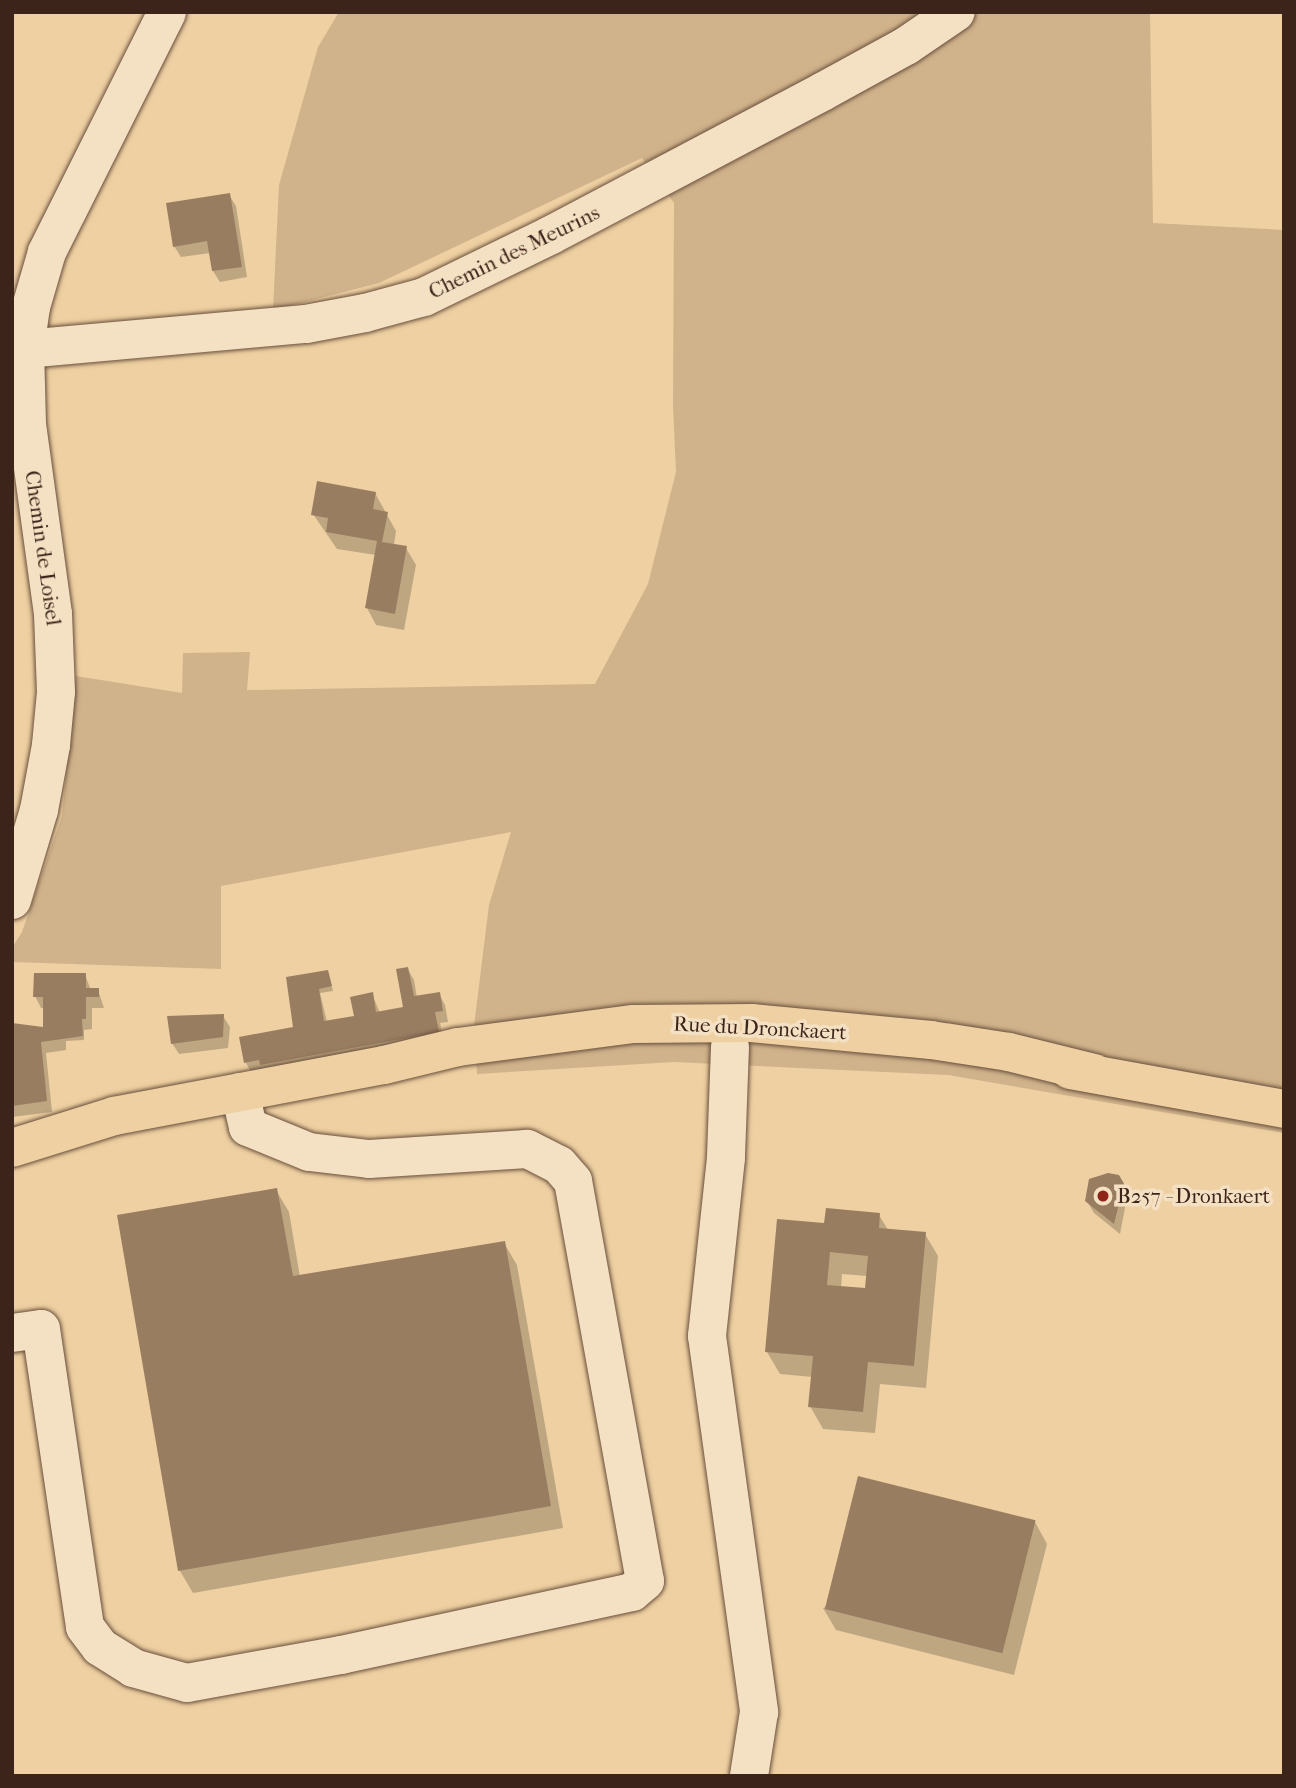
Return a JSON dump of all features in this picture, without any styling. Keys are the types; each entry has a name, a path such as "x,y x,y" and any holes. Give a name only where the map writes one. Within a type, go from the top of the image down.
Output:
{"main road":[{"name":"Rue du Dronckaert","path":"114,1116 384,1065 458,1046 633,1024 718,1021 959,1043 1094,1073 1284,1109"},
{"name":"Rue du Dronckaert","path":"384,1065 604,1049 730,1047 992,1061 1094,1073"},
{"path":"12,1122 114,1116"},
{"path":"12,1148 114,1116"}],"street":[{"name":"Chemin de Loisel","path":"12,900 32,839 46,777 55,718 56,673 53,614 27,424 26,349 21,300 38,274 167,12"},
{"name":"Chemin des Meurins","path":"26,349 306,324 365,313 424,297 551,236 843,81 906,46 956,12"},
{"path":"730,1047 726,1158 707,1336 759,1712 749,1776"},
{"path":"12,1333 41,1329 85,1627 100,1647 134,1668 187,1683 341,1655 632,1592 645,1581 573,1181 559,1165 527,1150 369,1160 309,1152 248,1127 240,1092"}],"shaded area":[{"path":"339,12 1150,12 1153,223 1284,230 1284,1133 948,1075 674,1062 477,1074 474,1026 489,905 511,832 221,886 221,969 12,962 12,948 22,932 62,816 76,676 182,693 183,653 250,652 247,690 595,684 648,584 676,472 673,405 674,203 642,158 379,283 273,310 279,185 318,47"}],"building":[{"path":"230,193 242,267 212,271 207,241 173,247 166,203"},
{"path":"317,481 376,492 373,509 388,512 382,542 407,546 395,614 365,608 377,541 326,532 328,518 311,515"},
{"path":"408,967 414,996 440,992 443,1011 435,1012 439,1032 260,1065 259,1060 244,1063 239,1037 293,1027 286,977 328,970 332,986 319,989 324,1021 354,1016 350,997 373,992 376,1012 403,1007 396,969"},
{"path":"34,973 86,973 86,988 99,988 99,997 86,997 86,1019 82,1019 83,1036 41,1042 47,1101 12,1106 12,1023 43,1027 43,997 33,997"},
{"path":"224,1014 223,1037 171,1044 167,1016"},
{"name":"B257 - Dronkaert","path":"1108,1173 1119,1175 1124,1184 1114,1224 1085,1201 1089,1179"},
{"path":"277,1188 293,1276 505,1241 551,1506 178,1571 117,1215"},
{"path":"826,1208 880,1213 879,1228 926,1232 914,1366 868,1362 863,1412 808,1407 813,1356 765,1352 777,1219 824,1223","holes":["830,1252 868,1256 865,1288 827,1285"]},
{"path":"858,1476 1036,1520 1002,1653 825,1609"}],"place":[{"name":"B257 - Dronkaert","path":"1103,1196"}]}
